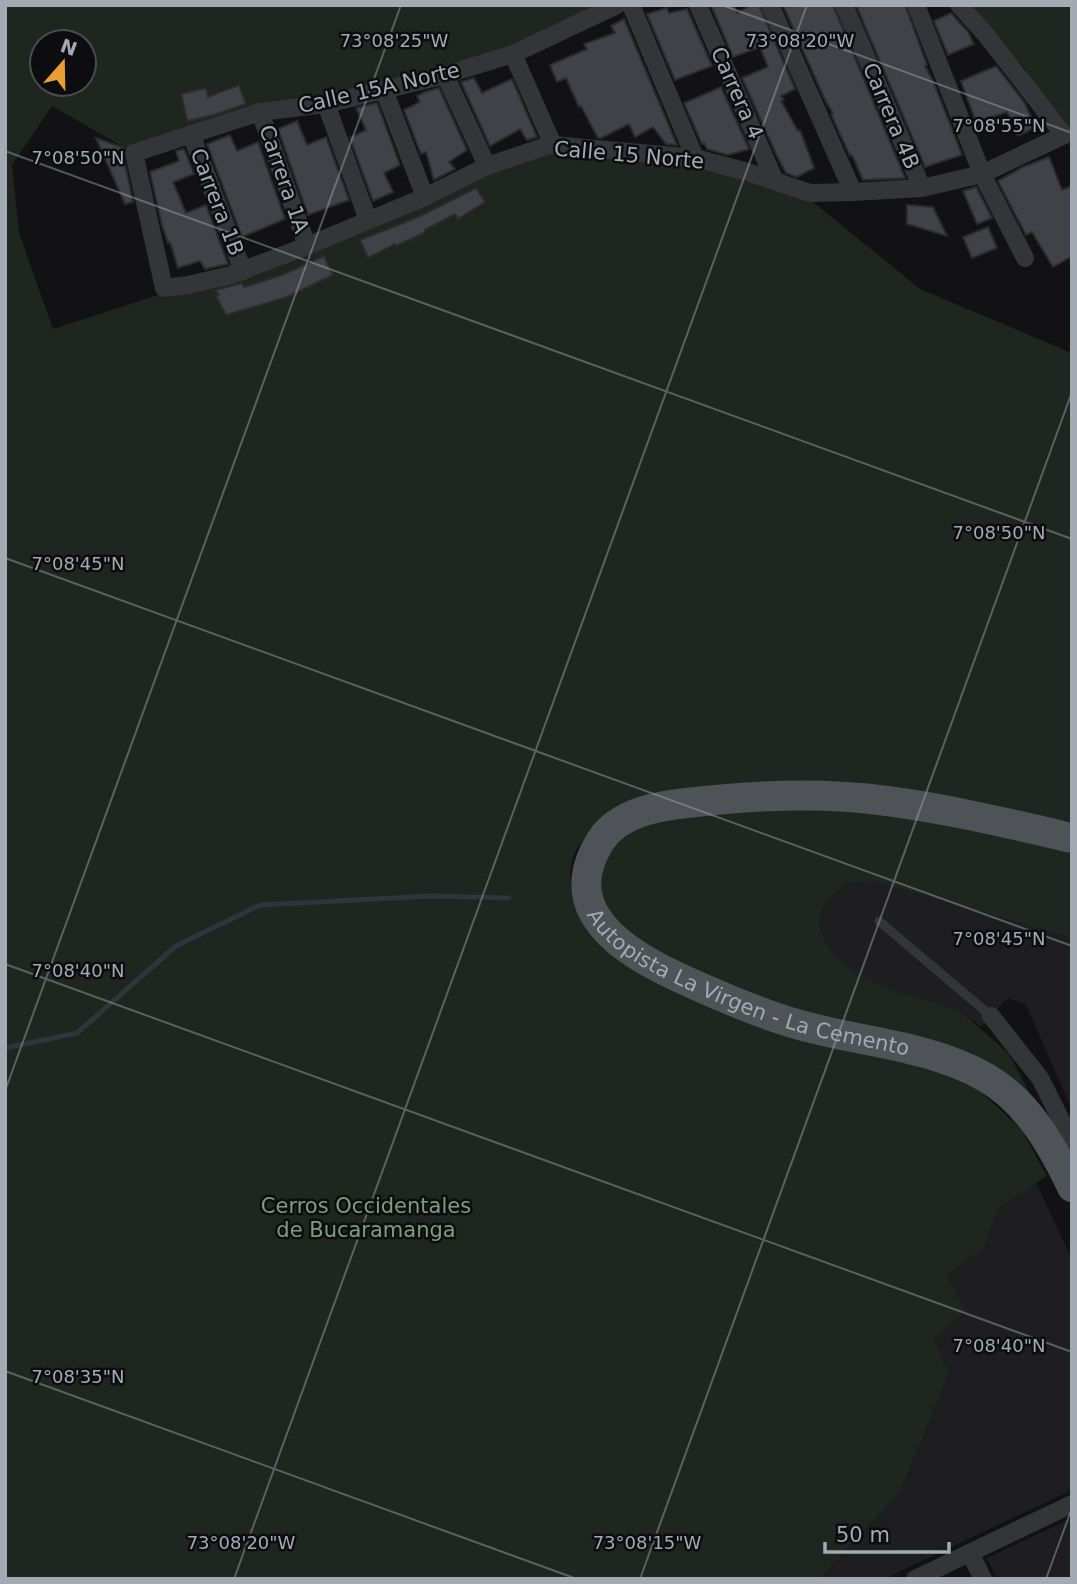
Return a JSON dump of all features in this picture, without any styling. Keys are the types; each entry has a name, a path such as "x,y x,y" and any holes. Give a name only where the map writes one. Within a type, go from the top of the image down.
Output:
{"main road":[{"name":"Autopista La Virgen - La Cemento","path":"1072,838 1013,824 886,801 816,796 760,796 681,803 646,810 623,820 605,835 594,850 586,890 593,912 609,935 649,962 688,982 770,1016 806,1027 929,1054 965,1066 989,1079 1028,1113 1044,1134 1067,1150 1072,1187"}],"street":[{"name":"Calle 15A Norte","path":"164,288 134,153 260,112 326,104 445,75 513,54 617,5"},
{"path":"631,5 695,158"},
{"name":"Carrera 4","path":"698,5 775,181"},
{"path":"770,5 853,192"},
{"name":"Carrera 4B","path":"844,5 922,188"},
{"path":"916,5 982,174 1025,258"},
{"path":"959,5 1068,136"},
{"path":"513,54 552,145"},
{"path":"445,75 486,166"},
{"path":"384,90 425,197"},
{"path":"326,104 368,220"},
{"name":"Carrera 1A","path":"260,112 307,246"},
{"name":"Carrera 1B","path":"191,134 243,271"},
{"name":"Calle 15 Norte","path":"164,288 243,271 425,197 486,166 552,145 695,158 810,193 922,188 982,174 1068,136"},
{"path":"991,1016 1040,1078 1067,1150"},
{"path":"915,1579 1072,1504"},
{"path":"970,1552 983,1579"}],"lane":[{"path":"879,921 991,1016"}],"shaded area":[{"path":"872,881 1072,938 1072,1109 1026,1005 1008,998 981,1027 963,1013 891,990 851,970 829,948 819,926 824,903 847,884"},
{"path":"1036,1183 1072,1259 1072,1490 892,1575 890,1579 820,1579 901,1490 949,1374 934,1339 946,1275 983,1250 999,1208"},
{"path":"1072,1518 1072,1579 997,1579 987,1558"}],"green space":[{"name":"Cerros Occidentales de Bucaramanga","path":"5,5 606,5 509,47 441,69 134,150 125,148 52,106 12,165 19,233 53,329 164,293 546,149 694,162 807,197 920,289 1072,353 1072,822 881,788 608,815 588,833 574,853 570,872 571,890 587,930 608,951 632,968 922,1063 980,1091 1021,1129 1047,1176 999,1208 983,1250 946,1275 965,1310 934,1339 949,1374 901,1490 820,1579 5,1579"},
{"path":"963,5 1072,5 1072,142 1061,137 1023,66"},
{"path":"776,808 857,809 1072,847 1072,938 872,881 846,884 824,903 819,926 829,948 851,970 891,990 963,1013 1009,1054 1034,1101 998,1071 951,1046 832,1020 780,1004 706,974 629,933 601,900 603,868 613,847 631,831 665,819"}],"building":[{"path":"711,5 733,5 737,13 752,5 759,5 795,89 781,96 784,100 781,101 798,131 800,130 814,168 797,177 786,173 742,78 768,67 760,47 733,57"},
{"path":"783,5 833,5 905,178 863,180"},
{"path":"856,5 905,5 927,65 925,66 962,155 925,167"},
{"path":"667,8 669,13 687,9 712,66 675,80 647,14"},
{"path":"951,13 968,32 974,44 948,55 934,21"},
{"path":"624,19 677,145 666,144 653,127 635,137 629,124 598,138 581,106 579,107 566,78 557,82 550,65 587,49 584,44 615,33 611,26"},
{"path":"996,66 1024,102 1036,127 1018,136 1007,112 976,122 961,81"},
{"path":"474,78 482,93 512,79 537,137 527,140 520,129 490,146 461,82"},
{"path":"239,85 246,104 187,121 181,94 206,88 208,97"},
{"path":"721,87 749,149 728,155 707,149 704,143 702,144 684,103"},
{"path":"439,88 467,150 449,162 455,169 434,180 426,152 421,154 404,110 420,102 417,96"},
{"path":"377,103 400,165 384,173 393,192 373,201 350,138 366,130 356,108"},
{"path":"297,121 307,145 326,137 349,200 308,215 278,129"},
{"path":"230,135 237,151 258,142 285,219 242,237 207,144"},
{"path":"96,138 124,148 123,155 133,202 125,204"},
{"path":"184,149 194,174 173,182 186,213 206,205 228,264 205,269 200,261 178,268 170,242 168,243 150,172 179,161 176,151"},
{"path":"1049,157 1062,190 1072,186 1072,256 1053,267 1032,232 1026,235 998,181"},
{"path":"976,187 992,218 977,224 963,191"},
{"path":"476,188 485,202 458,219 455,214 425,230 426,232 368,258 360,240 418,217"},
{"path":"907,205 933,207 947,236 907,224"},
{"path":"988,227 997,248 972,258 963,237"},
{"path":"324,256 333,275 287,297 226,315 216,296 219,295 216,290 242,283 244,287 282,275"}],"waterway":[{"path":"5,1048 77,1033 176,946 260,905 431,896 509,898"}]}
